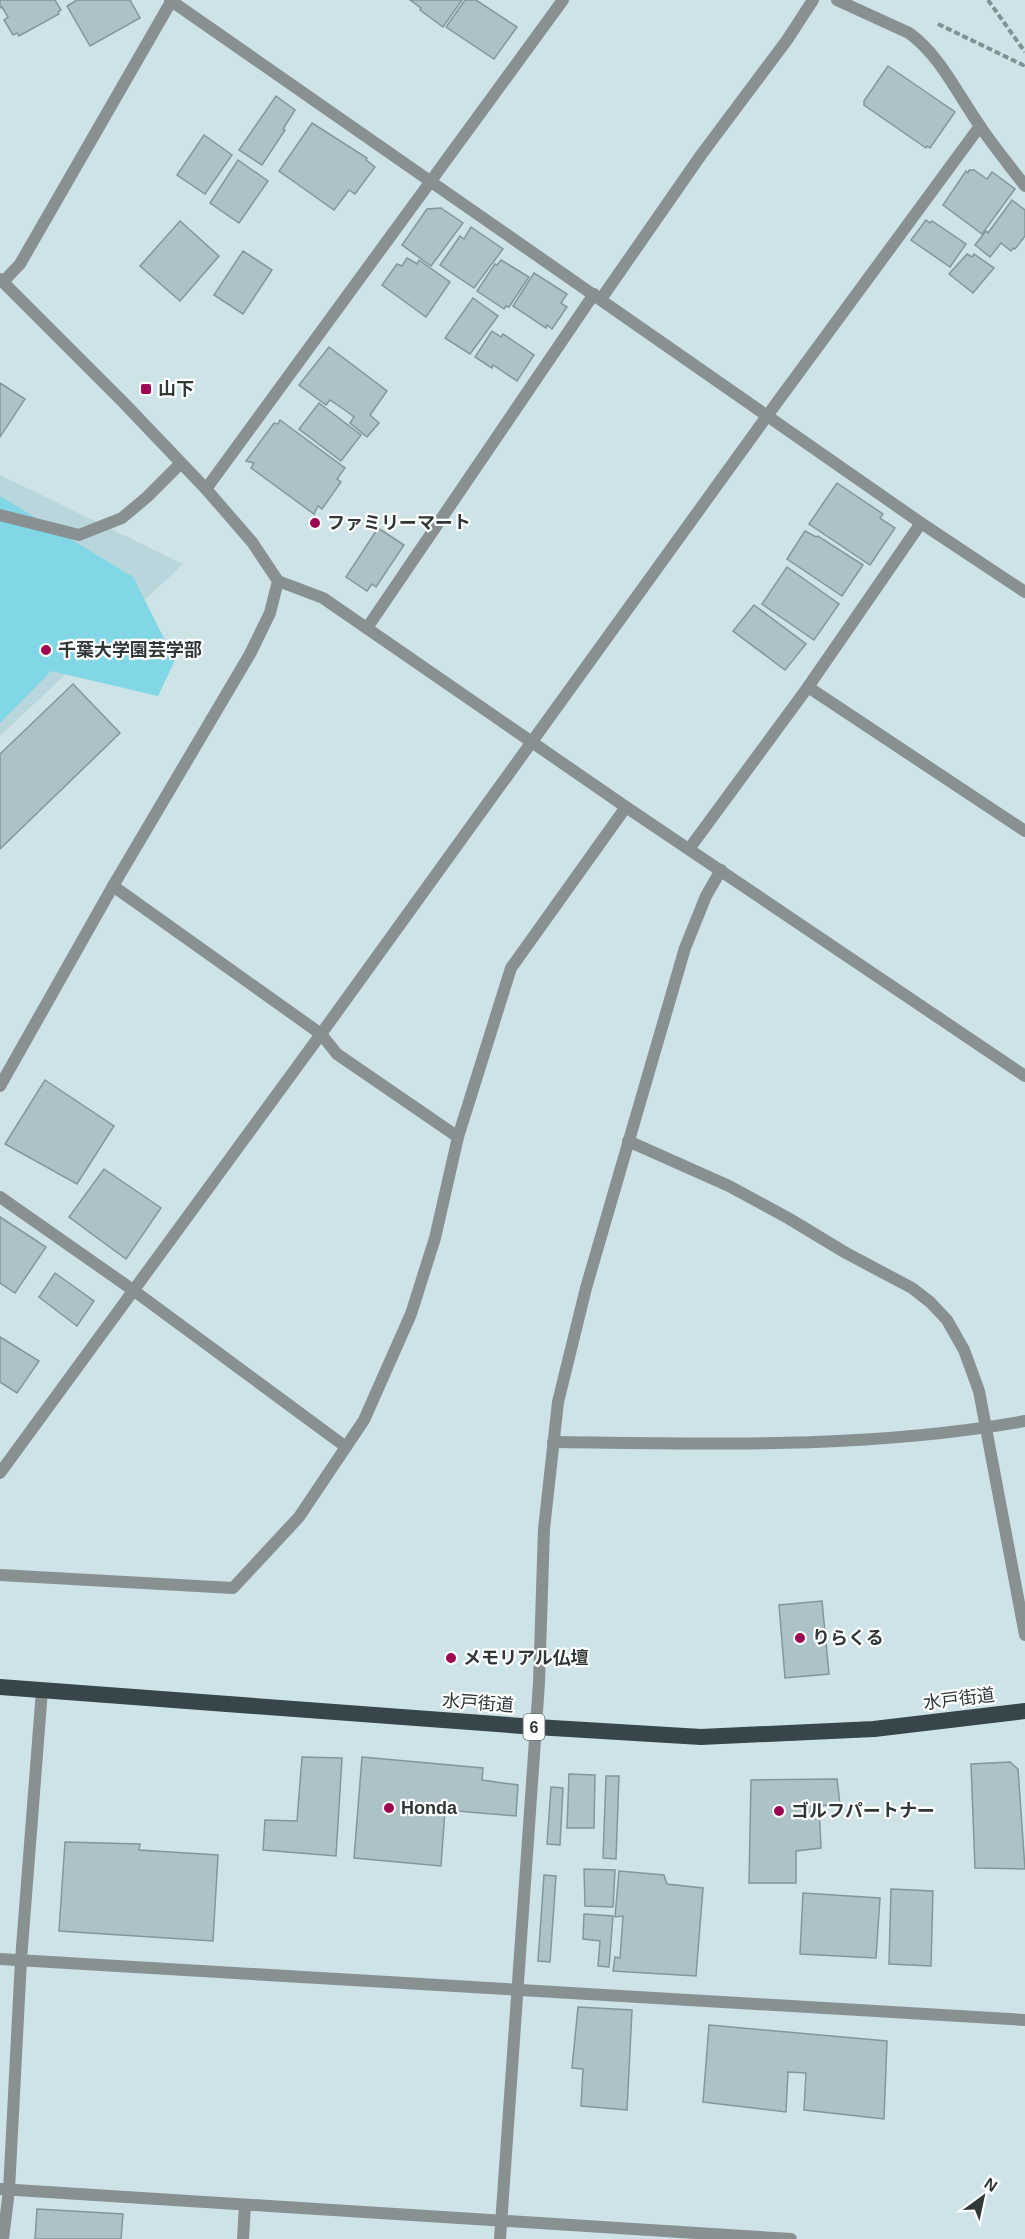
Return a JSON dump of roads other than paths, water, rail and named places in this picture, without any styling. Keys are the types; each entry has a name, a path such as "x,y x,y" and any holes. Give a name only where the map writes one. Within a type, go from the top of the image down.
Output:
{"highway":[{"name":"水戸街道","path":"0,1687 701,1737 874,1729 1025,1711"}],"street":[{"path":"1025,592 766,416 171,0 20,264 1,281 182,463 252,542 278,581 316,594 626,807 1025,1076"},
{"path":"206,489 563,0"},
{"path":"367,628 597,296 787,40 813,0"},
{"path":"837,0 917,38 932,55 980,126 1025,186"},
{"path":"0,1473 321,1034 766,416 980,126"},
{"path":"0,515 79,536 122,518 182,463"},
{"path":"689,849 808,687 921,523"},
{"path":"0,1086 113,886 250,654 270,613 278,581"},
{"path":"808,687 1025,831"},
{"path":"0,1575 233,1588 299,1517 364,1420 411,1314 435,1238 458,1137 511,968 626,807"},
{"path":"500,2239 536,1727 544,1529 558,1402 586,1288 685,948 706,896 721,870"},
{"path":"113,886 321,1034 337,1054 458,1137"},
{"path":"628,1140 729,1186 788,1218 846,1253 912,1288 947,1320 964,1350 979,1391 1025,1635"},
{"path":"0,1197 133,1290 346,1447"},
{"path":"553,1442 749,1444 871,1440 985,1428 1025,1420"},
{"path":"3,2239 21,1960 42,1690"},
{"path":"0,1959 519,1988 1025,2020"},
{"path":"5,2189 791,2239"},
{"path":"243,2239 245,2205"}],"place":[{"name":"山下","path":"146,389"},
{"name":"ファミリーマート","path":"315,523"},
{"name":"千葉大学園芸学部","path":"46,650"},
{"name":"りらくる","path":"800,1638"},
{"name":"メモリアル仏壇","path":"451,1658"},
{"name":"Honda","path":"389,1808"},
{"name":"ゴルフパートナー","path":"779,1811"}]}
